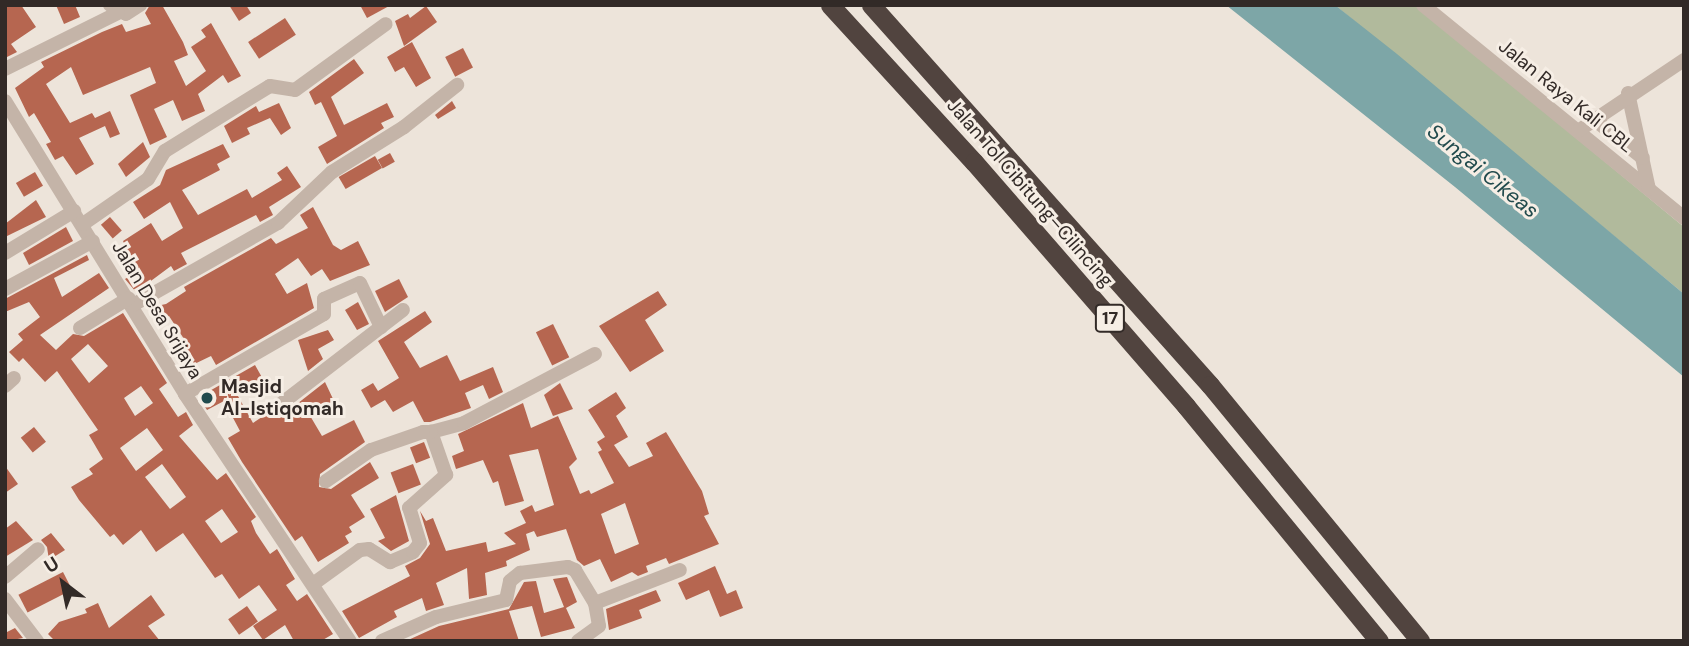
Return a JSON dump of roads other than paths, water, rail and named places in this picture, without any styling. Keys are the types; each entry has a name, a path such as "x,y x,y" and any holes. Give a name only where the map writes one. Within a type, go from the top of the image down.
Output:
{"highway":[{"name":"Jalan Tol Cibitung–Cilincing","path":"830,5 974,162 1177,396 1379,641"},
{"name":"Jalan Tol Cibitung–Cilincing","path":"871,5 1210,385 1420,641"},
{"path":"1372,584 1428,641"}],"street":[{"path":"5,69 114,9 126,14 140,5"},
{"name":"Jalan Raya Kali CBL","path":"1423,5 1684,218"},
{"path":"83,224 148,179 165,151 270,86 295,90 386,24"},
{"path":"1578,131 1628,93 1684,60"},
{"path":"80,328 278,223 332,172 404,127 457,85"},
{"path":"1628,93 1650,188"},
{"name":"Jalan Desa Srijaya","path":"5,101 131,302 185,394 350,641"},
{"path":"1595,120 1643,158"},
{"path":"5,253 74,211"},
{"path":"5,289 93,241"},
{"path":"185,394 324,314 324,299 360,283 381,327"},
{"path":"273,410 403,310"},
{"path":"326,481 371,450 464,423 596,354"},
{"path":"313,584 360,550 369,549 390,562 419,545 409,508 446,475 431,432"},
{"path":"5,578 38,549"},
{"path":"382,641 436,617 506,600 510,581 520,573 568,567 575,570 595,603 599,626 579,641"},
{"path":"595,603 680,570"},
{"path":"5,599 37,641"}],"water":[{"name":"Sungai Cikeas","path":"1226,5 1335,5 1397,54 1684,294 1684,377 1455,187"}],"place":[{"name":"Masjid Al-Istiqomah","path":"207,398"}]}
